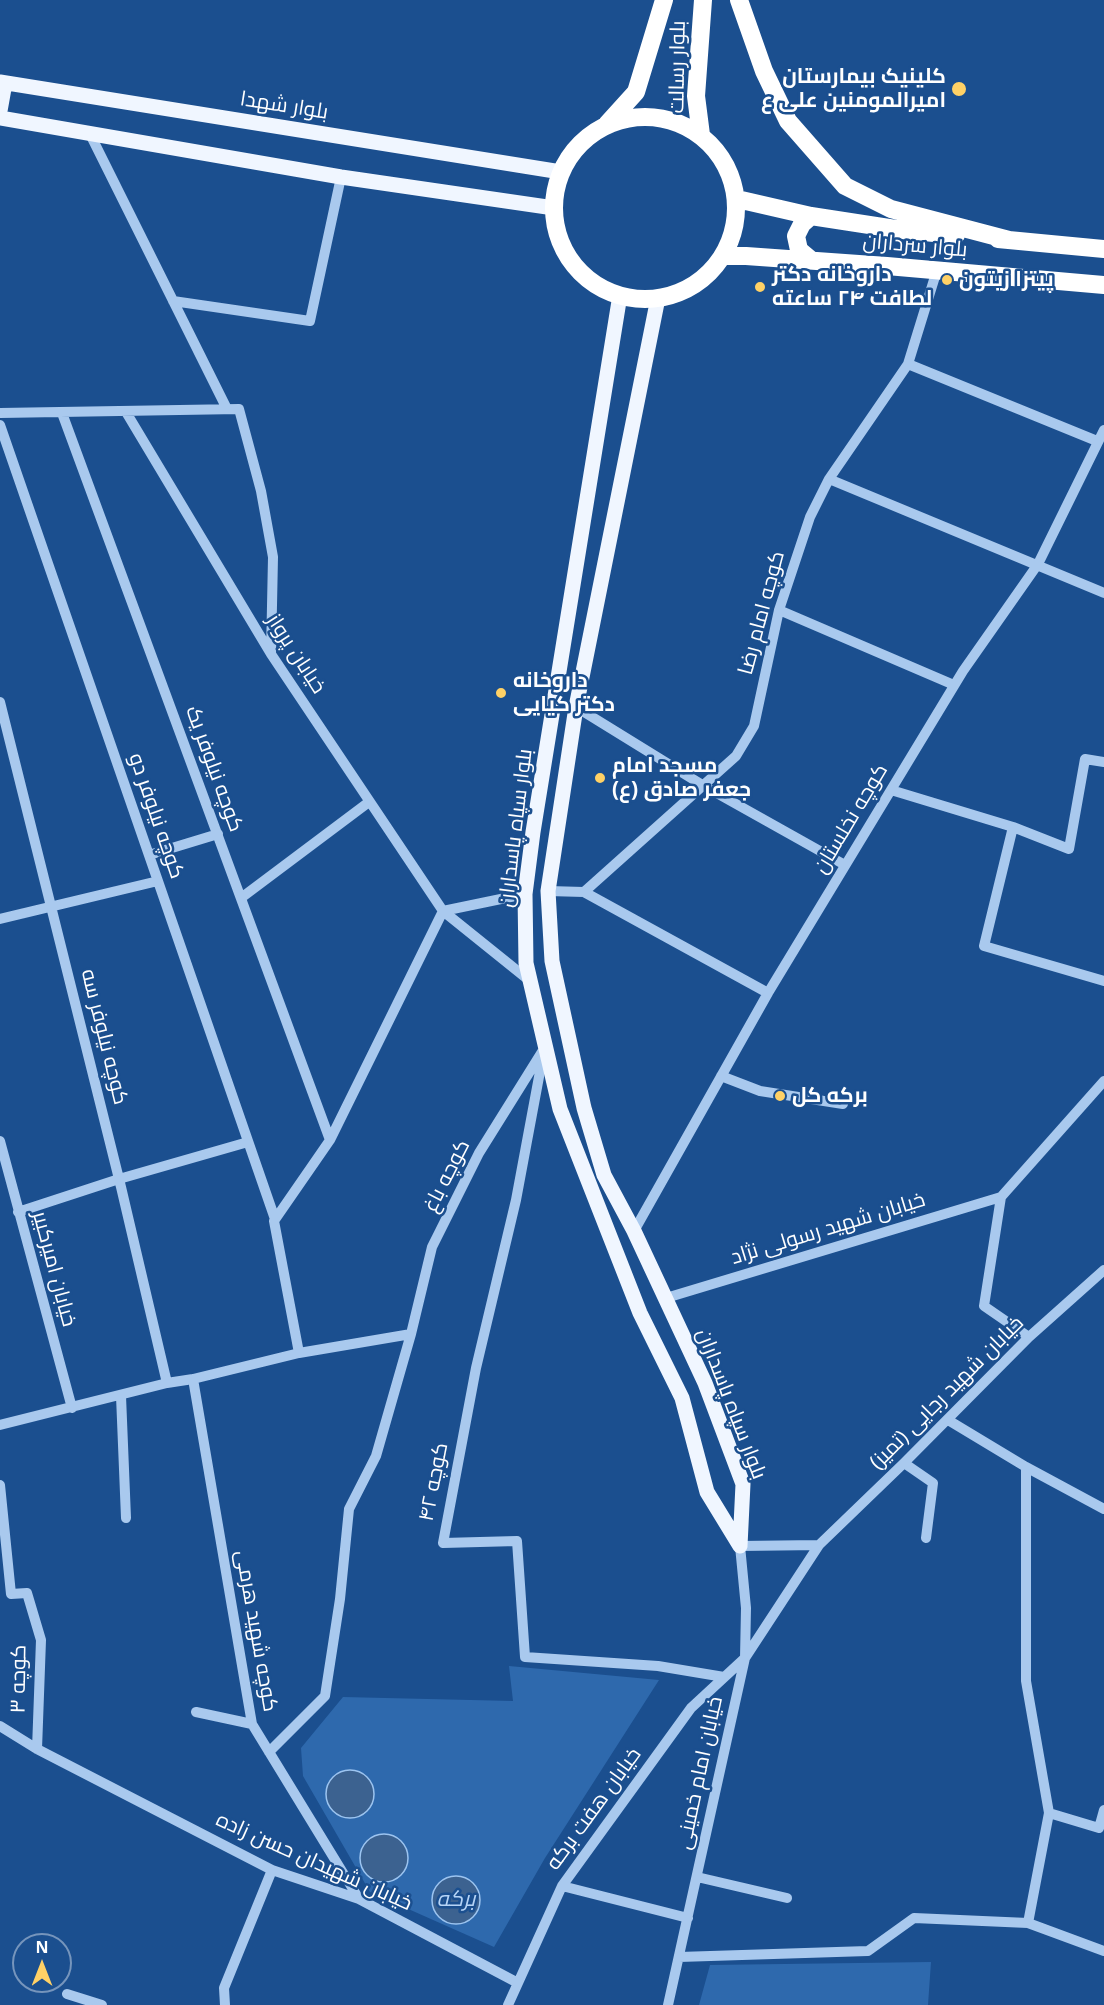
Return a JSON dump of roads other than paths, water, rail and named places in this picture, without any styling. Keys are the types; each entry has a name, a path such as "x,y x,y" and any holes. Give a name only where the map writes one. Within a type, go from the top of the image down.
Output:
{"highway":[{"path":"606,126 636,92 664,0"},
{"name":"بلوار رسالت","path":"701,135 696,96 703,0"},
{"path":"739,0 765,70 788,121 845,186 891,209 1009,240"},
{"path":"654,117 679,123 701,135 719,153 731,175 737,199 732,238 723,256 710,272 695,284 677,293 658,298 633,298 620,295 602,288 586,277 572,262 562,245 556,227 554,207 556,190 561,172 572,153 587,137 606,126 629,118 654,117"},
{"name":"بلوار سرداران","path":"737,199 811,216 902,230 1104,249"},
{"path":"811,216 802,224 796,236 799,250 811,261"},
{"name":"بلوار سرداران","path":"723,256 937,270 1104,285"}],"main road":[{"path":"0,111 2,83"},
{"name":"بلوار شهدا","path":"2,83 561,172"},
{"path":"0,118 341,177 554,207"},
{"name":"بلوار سپاه پاسداران","path":"620,295 533,832 525,894 526,963 560,1109 640,1313 682,1398 707,1492 740,1546"},
{"name":"بلوار سپاه پاسداران","path":"658,298 576,707 549,891 552,961 584,1108 604,1175 634,1231 705,1383 743,1484 740,1546"}],"street":[{"path":"89,132 227,409"},
{"path":"173,301 310,321 341,177"},
{"name":"کوچه امام رضا","path":"584,892 736,756 754,726 779,610 810,517 829,479 908,364 937,270"},
{"path":"908,364 1097,441"},
{"path":"0,413 239,409 261,491 273,558 271,654"},
{"name":"کوچه نیلوفر یک","path":"62,412 330,1140"},
{"name":"خیابان پرواز","path":"126,412 271,654 442,911 530,981"},
{"name":"کوچه نیلوفر دو","path":"0,425 275,1219 298,1353"},
{"name":"کوچه نخلستان","path":"634,1231 768,993 954,685 1038,564 1104,430"},
{"path":"829,479 1104,593"},
{"path":"779,610 954,685"},
{"name":"کوچه نیلوفر سه","path":"0,702 119,1179 167,1383"},
{"path":"576,707 704,786 845,865"},
{"path":"891,790 1013,827 1069,849 1085,759 1104,762"},
{"path":"241,898 369,802"},
{"path":"1013,827 984,946 1104,981"},
{"path":"149,855 218,834"},
{"path":"0,919 158,881"},
{"path":"549,891 584,892 768,993"},
{"path":"275,1219 330,1140 442,911 525,894"},
{"name":"کوچه باغ","path":"269,1752 325,1696 340,1599 349,1509 376,1456 411,1334 432,1248 479,1153 545,1047"},
{"name":"کوچه ۴۲","path":"545,1047 516,1200 476,1368 443,1542 517,1541 525,1657 658,1666 724,1677"},
{"path":"721,1076 760,1091 843,1104"},
{"path":"1029,1338 984,1306 1001,1197 1104,1081"},
{"name":"خیابان امیرکبیر","path":"0,1141 72,1408"},
{"path":"18,1212 119,1179 248,1142"},
{"name":"خیابان شهید رسولی نژاد","path":"666,1298 1001,1197"},
{"name":"خیابان شهید رجایی (تمیز)","path":"745,1658 819,1545 1029,1338 1102,1276"},
{"path":"0,1425 298,1353 411,1334"},
{"name":"کوچه شهید هرمی","path":"193,1379 252,1724 359,1899"},
{"path":"121,1396 126,1518"},
{"path":"948,1420 1026,1467 1104,1509"},
{"path":"904,1463 933,1483 926,1538"},
{"path":"1026,1467 1026,1682 1049,1813 1028,1923"},
{"name":"کوچه ۳","path":"0,1485 11,1594 27,1593 41,1640 37,1749"},
{"path":"740,1546 819,1545"},
{"name":"خیابان امام خمینی","path":"668,2005 745,1658 747,1608 740,1546"},
{"name":"خیابان هفت برکه","path":"508,2005 562,1886 691,1708 745,1658"},
{"path":"196,1712 252,1724"},
{"name":"خیابان شهیدان حسن زاده","path":"0,1726 37,1749 272,1870 359,1899 518,1983"},
{"path":"1049,1813 1099,1828 1104,1810"},
{"path":"225,2005 225,1988 272,1870"},
{"path":"697,1877 787,1898"},
{"path":"562,1886 688,1918"},
{"path":"679,1957 868,1952 914,1918 1028,1923 1104,1952"},
{"path":"67,1994 102,2005"}],"water":[{"path":"345,1770 355,1770 370,1780 374,1794 373,1803 364,1814 355,1818 345,1818 330,1808 326,1799 326,1789 336,1774"},
{"name":"برکه","path":"379,1834 389,1834 404,1844 408,1858 407,1867 398,1878 389,1882 379,1882 364,1872 360,1863 360,1853 370,1838"},
{"name":"برکه","path":"451,1876 461,1876 476,1886 480,1900 479,1909 470,1920 461,1924 451,1924 436,1914 432,1905 432,1895 442,1880"}],"place":[{"name":"کلینیک بیمارستان امیرالمومنین علی ع","path":"959,89"},
{"name":"پیتزا زیتون","path":"947,280"},
{"name":"داروخانه دکتر لطافت ۲۴ ساعته","path":"760,287"},
{"name":"داروخانه دکتر کیایی","path":"501,693"},
{"name":"مسجد امام جعفر صادق (ع)","path":"600,778"},
{"name":"برکه کل","path":"780,1096"}]}
